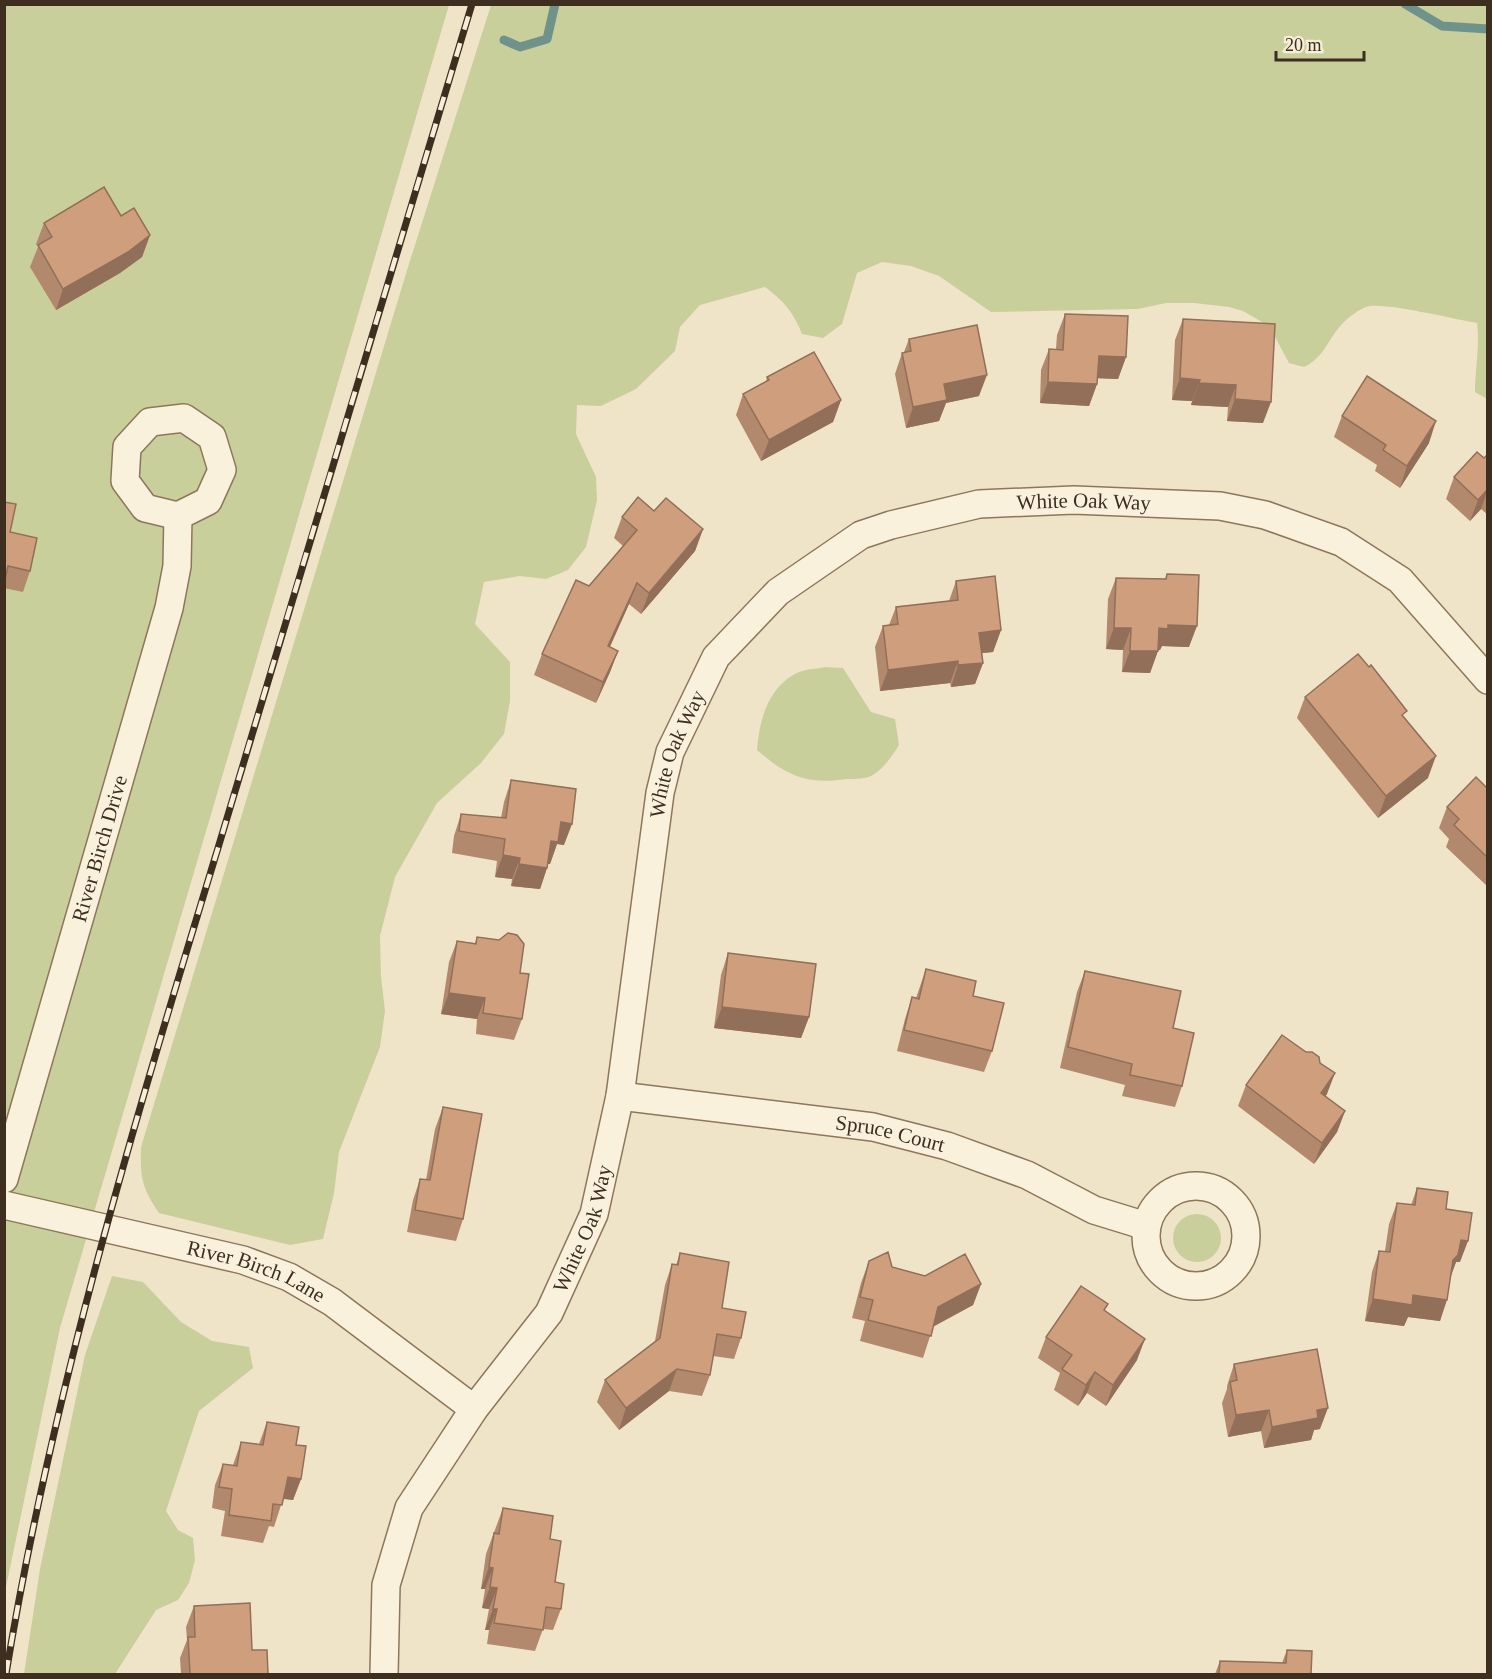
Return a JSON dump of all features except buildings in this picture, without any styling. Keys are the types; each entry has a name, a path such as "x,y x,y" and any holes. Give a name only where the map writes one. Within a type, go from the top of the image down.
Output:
{"street":[{"name":"White Oak Way","path":"384,1674 386,1585 409,1508 474,1409 549,1313 594,1214 620,1096 660,793 670,752 717,657 778,592 861,536 891,525 979,504 1050,500 1220,506 1265,515 1341,542 1400,580 1488,680"},
{"name":"River Birch Drive","path":"4,1179 169,608 177,566 178,516"},
{"name":"Spruce Court","path":"620,1096 873,1127 904,1134 1027,1175 1094,1210 1146,1226"},
{"name":"River Birch Lane","path":"4,1205 213,1252 289,1277 332,1302 474,1409"}],"green space":[{"path":"5,5 449,5 60,1328 5,1592"},
{"path":"491,5 1487,5 1487,399 1475,392 1477,323 1387,307 1366,307 1354,314 1337,330 1317,358 1304,367 1289,363 1269,326 1243,311 1229,307 1166,303 1138,309 991,312 939,276 911,266 882,262 857,273 842,324 823,338 802,334 787,307 765,287 700,305 680,327 675,351 636,389 601,406 577,405 576,434 596,477 597,500 586,547 568,570 546,579 520,576 484,582 475,624 510,662 510,701 504,734 481,763 437,803 395,877 380,936 385,1011 380,1047 339,1152 334,1193 323,1239 290,1245 159,1213 143,1182 141,1147 408,267"},
{"path":"825,667 843,668 871,712 895,719 899,745 883,766 871,776 833,781 798,777 778,766 757,750 763,717 772,696 779,687 797,673"},
{"path":"1192,1214 1202,1214 1214,1221 1221,1233 1221,1243 1214,1255 1202,1262 1192,1262 1177,1251 1173,1243 1173,1233 1184,1218"},
{"path":"112,1276 143,1282 181,1322 212,1341 249,1347 253,1368 199,1411 166,1511 178,1530 193,1538 195,1560 189,1583 178,1600 156,1610 115,1674 24,1674 40,1569 85,1355"}],"waterway":[{"path":"504,40 520,47 547,39 555,4"},
{"path":"1405,4 1442,26 1488,29"}],"railway":[{"path":"6,1674 47,1465 98,1258 156,1052 472,4"}]}
